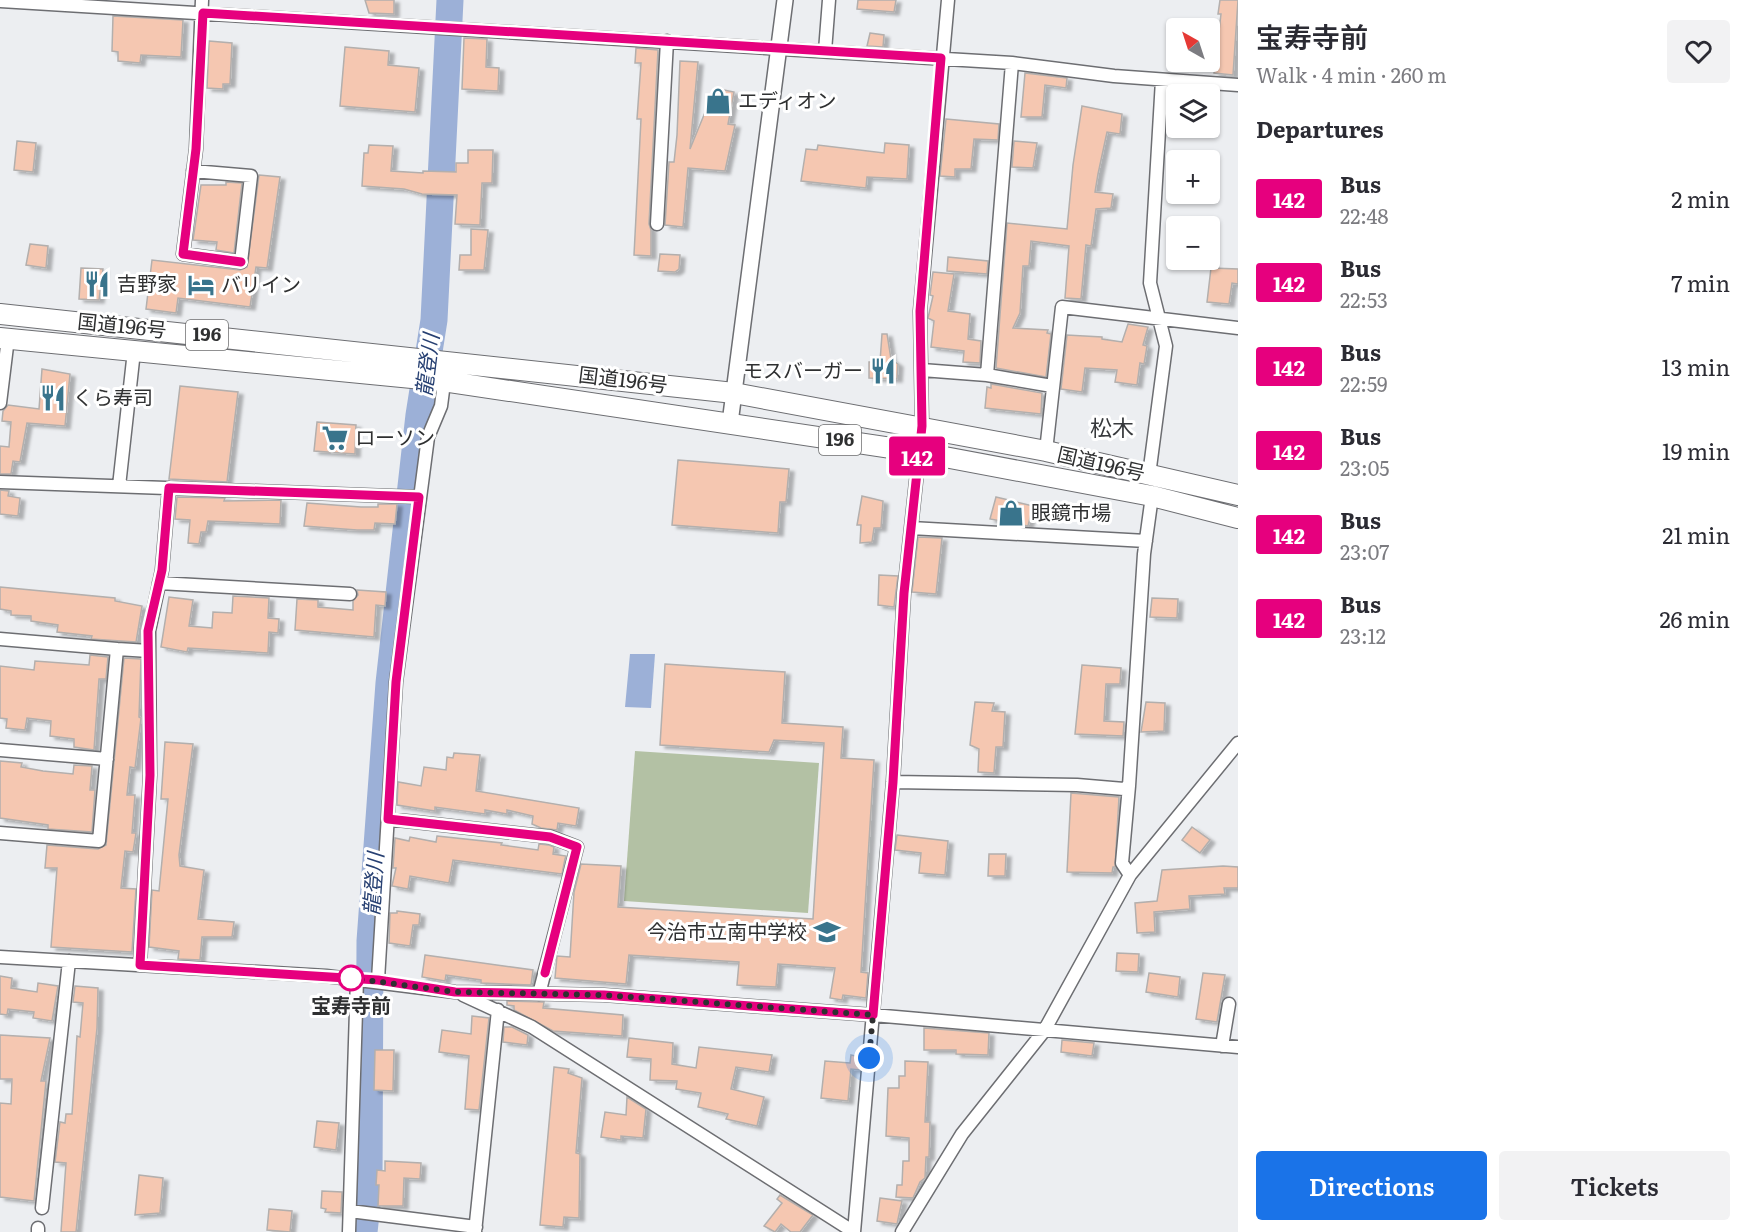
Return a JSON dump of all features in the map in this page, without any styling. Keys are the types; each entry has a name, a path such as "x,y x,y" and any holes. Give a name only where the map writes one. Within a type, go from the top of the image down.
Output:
{"highway":[{"name":"国道196号","path":"0,314 445,360 734,393 922,426 1046,451 1238,495"},
{"name":"国道196号","path":"4,338 440,380 918,452 1152,496 1238,518"}],"street":[{"path":"730,423 785,0"},
{"path":"825,51 829,0"},
{"path":"455,992 532,1027 854,1232 893,782 904,593 922,426 920,311 948,0"},
{"path":"0,1 203,6 667,41 1012,63 1162,80 1238,83"},
{"path":"193,171 251,176 241,262 183,254 193,171 203,6"},
{"path":"657,224 667,41"},
{"path":"987,375 1012,63"},
{"path":"1149,475 1166,346 1150,283 1162,80"},
{"path":"1046,451 1062,307 1238,328"},
{"path":"0,403 4,338"},
{"path":"119,486 134,351"},
{"path":"378,980 396,682 428,437 441,406 440,380 445,360"},
{"path":"922,370 987,375 1052,386"},
{"path":"0,482 419,497"},
{"path":"140,965 150,775 148,631 159,583 169,488"},
{"path":"1130,875 1122,863 1129,786 1135,664 1152,496"},
{"path":"911,528 1146,541"},
{"path":"159,583 350,594"},
{"path":"0,639 149,651"},
{"path":"0,833 99,842 117,649"},
{"path":"902,1232 962,1134 1044,1031 1130,875 1238,743"},
{"path":"0,750 107,759"},
{"path":"893,782 1077,785 1124,789 1129,786"},
{"path":"388,819 550,837 577,847 539,994"},
{"path":"0,957 357,978 455,992 604,995 873,1015 1238,1047"},
{"path":"42,1208 69,961"},
{"path":"349,1232 357,978"},
{"path":"1222,1046 1229,1004"},
{"path":"350,1211 476,1229 498,1010"}],"green space":[{"path":"635,751 819,763 808,913 624,901"}],"water":[{"path":"630,654 655,654 651,708 625,707"}],"building":[{"path":"365,0 394,0 394,14 369,13"},
{"path":"858,0 896,0 894,12 857,9"},
{"path":"1220,0 1238,0 1233,75 1214,73 1220,72 1221,14 1218,14"},
{"path":"113,16 183,20 181,57 141,55 140,63 118,61 118,52 112,51"},
{"path":"870,33 884,35 883,47 867,46"},
{"path":"464,38 487,39 486,67 499,68 498,91 462,89"},
{"path":"209,41 232,43 230,84 223,84 223,89 207,88"},
{"path":"345,47 389,51 388,65 419,68 415,112 340,106"},
{"path":"636,48 658,50 649,224 651,256 634,255 641,119 637,119 641,63 635,63"},
{"path":"680,61 698,62 690,149 715,88 734,92 728,124 735,125 725,171 688,168 683,227 665,225 669,162 674,162 677,135"},
{"path":"1025,73 1067,78 1066,88 1045,85 1042,117 1021,117"},
{"path":"1082,106 1122,114 1120,134 1107,132 1095,192 1113,194 1111,208 1096,209 1091,246 1086,245 1081,299 1065,298 1069,246 1031,241 1029,266 1023,266 1020,313 1013,328 1048,330 1047,333 1051,334 1046,377 996,368 1007,223 1067,229"},
{"path":"946,119 999,124 998,140 974,139 971,169 955,169 955,177 940,176"},
{"path":"17,141 36,143 33,172 14,170"},
{"path":"1014,141 1037,143 1033,168 1012,167"},
{"path":"885,143 909,145 907,179 867,177 866,188 801,181 806,149 817,150 818,145 884,153"},
{"path":"369,145 393,146 391,171 423,173 423,171 456,172 456,163 468,163 468,150 493,150 492,183 482,183 480,225 455,224 457,195 422,194 404,189 362,186 364,153 368,153"},
{"name":"バリイン","path":"259,175 280,177 267,268 256,267 250,307 178,298 176,313 146,309 152,260 240,270 247,267"},
{"path":"226,182 242,183 234,253 216,250 217,242 193,240 201,185 226,185"},
{"path":"471,229 488,230 484,270 459,270 460,255 471,255"},
{"path":"30,244 48,246 46,268 26,265"},
{"path":"660,254 680,255 679,269 675,272 658,271"},
{"path":"948,257 988,261 987,274 947,271"},
{"name":"吉野家","path":"81,268 103,269 99,300 79,299"},
{"path":"1238,269 1238,284 1232,283 1229,304 1207,302 1211,270"},
{"path":"933,272 954,274 948,311 970,314 968,339 981,341 980,363 963,362 964,351 931,347 934,321 928,318 933,296 930,295"},
{"path":"1128,324 1148,327 1143,345 1147,346 1144,364 1140,363 1137,385 1115,382 1117,370 1085,368 1082,392 1061,389 1067,335 1102,337 1102,339 1122,342"},
{"name":"モスバーガー","path":"882,334 887,334 891,359 898,364 897,379 869,378 869,362 880,362"},
{"path":"42,369 70,374 65,426 27,423 20,462 13,461 11,474 0,474 0,446 9,447 11,422 2,421 3,411 8,405 39,409"},
{"path":"991,384 1042,393 1041,414 985,408 987,387 991,388"},
{"path":"180,386 238,392 227,482 169,479"},
{"name":"ローソン","path":"317,422 356,425 355,454 314,451"},
{"path":"678,460 789,469 786,502 780,502 778,533 672,525"},
{"path":"0,490 9,491 8,496 20,498 18,516 0,514"},
{"path":"862,496 883,501 881,528 874,528 872,542 860,543 861,525 857,525"},
{"path":"177,497 225,498 224,501 281,500 280,524 208,521 206,532 201,532 199,544 188,543 190,520 175,519"},
{"name":"眼鏡市場","path":"996,497 1033,506 1028,526 990,519"},
{"path":"307,503 361,507 397,504 395,524 375,523 374,530 304,526"},
{"path":"918,537 942,538 936,594 912,592"},
{"path":"879,575 898,576 894,607 878,605"},
{"path":"0,587 115,598 115,601 142,606 136,642 91,639 92,636 57,632 58,625 31,621 31,616 11,615 11,611 0,609"},
{"path":"357,590 386,592 385,606 376,605 374,637 295,630 297,599 318,600 318,607 353,610 353,601 358,595"},
{"path":"233,596 269,598 268,618 279,619 278,633 269,632 268,653 188,648 187,652 161,647 169,597 193,600 189,626 212,628 213,612 232,613"},
{"path":"1152,598 1178,599 1177,618 1150,617"},
{"path":"90,655 108,657 106,679 99,679 94,750 74,747 74,739 50,736 51,721 27,718 25,730 6,728 7,719 0,718 0,666 34,670 35,661 89,665"},
{"path":"124,658 141,659 139,717 141,718 135,768 130,767 127,795 135,795 132,833 136,833 133,852 125,851 121,888 136,889 132,952 51,947 57,868 45,868 47,845 98,849 106,845"},
{"path":"665,664 785,672 782,723 843,727 841,758 874,760 861,972 868,973 866,998 843,995 842,1000 830,998 835,968 778,964 776,987 737,985 739,962 629,955 626,984 555,978 557,956 570,957 574,892 581,864 621,866 618,907 813,919 824,743 774,740 769,752 660,745"},
{"path":"1082,665 1121,668 1120,684 1106,684 1104,721 1124,722 1123,736 1075,734"},
{"path":"975,702 994,703 992,711 1005,712 1003,747 996,747 994,773 978,772 979,749 970,745"},
{"path":"1146,702 1165,703 1164,731 1141,732"},
{"path":"165,742 193,744 179,855 180,866 204,870 198,919 234,922 232,937 202,937 200,960 178,959 179,951 149,947 152,890 159,891 168,799 161,799"},
{"path":"454,753 480,755 476,791 579,808 576,826 558,823 557,830 541,828 532,824 533,816 507,810 507,814 485,810 485,814 435,807 435,811 397,805 398,782 421,786 424,767 446,770 447,757 453,758"},
{"path":"0,761 22,763 21,767 43,771 73,774 74,765 92,766 90,790 95,790 92,832 48,829 48,825 0,818"},
{"path":"1071,793 1119,797 1115,867 1112,873 1067,872"},
{"path":"1192,827 1210,840 1200,853 1182,840"},
{"path":"897,835 948,841 945,875 919,873 921,853 895,850"},
{"path":"437,836 502,843 501,845 538,850 539,844 549,845 554,847 553,854 566,856 562,874 453,860 449,883 410,876 408,889 392,886 396,868 393,868 395,838 409,841 410,837 436,842"},
{"path":"989,854 1006,854 1005,876 988,876"},
{"path":"1238,867 1238,888 1224,888 1225,894 1189,896 1190,909 1154,912 1155,932 1137,933 1135,903 1157,901 1162,870"},
{"path":"397,911 420,914 419,925 413,925 410,946 389,943 390,913 397,913"},
{"path":"1117,953 1139,954 1138,972 1116,971"},
{"path":"425,955 533,970 531,985 481,983 481,980 446,975 445,981 422,977"},
{"path":"1149,973 1180,977 1178,997 1146,992"},
{"path":"1203,973 1225,975 1217,1022 1196,1019"},
{"path":"0,976 12,978 11,988 37,992 38,983 58,986 52,1021 33,1018 34,1012 8,1009 7,1015 0,1014"},
{"path":"75,986 98,988 97,1028 76,1232 61,1232 66,1163 55,1162 60,1122 65,1123 66,1114 72,1114 77,1036 80,1037 83,1003 73,1002"},
{"path":"507,1001 544,1002 543,1008 623,1015 622,1036 553,1031 514,1010 514,1006 507,1005"},
{"path":"472,1016 489,1018 479,1110 465,1109 469,1056 439,1052 442,1030 471,1034"},
{"path":"504,1027 512,1027 528,1035 527,1045 503,1042"},
{"path":"924,1028 989,1033 988,1055 956,1054 956,1050 924,1050"},
{"path":"0,1035 50,1038 41,1081 46,1081 34,1201 0,1197 0,1103 11,1104 12,1079 0,1079"},
{"path":"629,1038 673,1043 672,1064 696,1068 699,1047 772,1055 769,1072 736,1067 731,1089 764,1097 757,1126 726,1119 728,1114 698,1107 701,1093 676,1089 677,1081 650,1080 651,1059 627,1057"},
{"path":"1062,1040 1094,1043 1092,1056 1061,1052"},
{"path":"375,1050 394,1050 393,1091 374,1090"},
{"path":"851,1055 861,1057 860,1070 851,1069 848,1101 821,1098 825,1061 850,1063"},
{"path":"905,1061 928,1062 925,1122 930,1122 929,1157 926,1157 925,1178 920,1182 913,1198 896,1197 897,1185 902,1185 903,1161 909,1161 909,1138 886,1136 888,1088 899,1088 899,1076 905,1076"},
{"path":"554,1067 569,1069 568,1073 582,1078 576,1153 580,1154 579,1218 564,1217 563,1227 540,1225"},
{"path":"627,1097 646,1109 643,1138 621,1136 621,1140 601,1137 605,1112 626,1115"},
{"path":"317,1121 339,1123 336,1150 314,1147"},
{"path":"385,1161 421,1163 420,1179 404,1178 403,1206 378,1206 377,1170 385,1171"},
{"path":"139,1175 163,1178 160,1213 135,1215"},
{"path":"322,1191 342,1192 341,1213 325,1212 326,1209 321,1208"},
{"path":"780,1195 813,1215 800,1232 791,1232 781,1224 775,1232 764,1226 782,1203 777,1199"},
{"path":"880,1198 902,1201 897,1224 877,1221"},
{"path":"269,1209 292,1211 290,1232 267,1230"}],"waterway":[{"name":"龍登川","path":"364,1232 369,1187 370,941 389,683 419,415 434,320 450,0"}],"bus line":[{"name":"142","path":"241,262 183,254 196,149 203,13 941,58 920,311 922,426 904,593 893,782 873,1015 604,995 455,992 378,980 140,965 150,775 148,631 162,570 169,488 419,497 396,682 388,819 550,837 577,847 545,973"}],"place":[{"name":"エディオン","path":"718,101"},
{"name":"吉野家","path":"97,284"},
{"name":"バリイン","path":"201,285"},
{"name":"モスバーガー","path":"883,371"},
{"name":"くら寿司","path":"53,398"},
{"name":"ローソン","path":"335,438"},
{"name":"眼鏡市場","path":"1011,513"},
{"name":"今治市立南中学校","path":"827,932"},
{"name":"宝寿寺前","path":"351,978"}],"district":[{"name":"松木","path":"1112,428"}],"route":[{"path":"351,978 455,992 604,995 873,1015 869,1058"}]}
